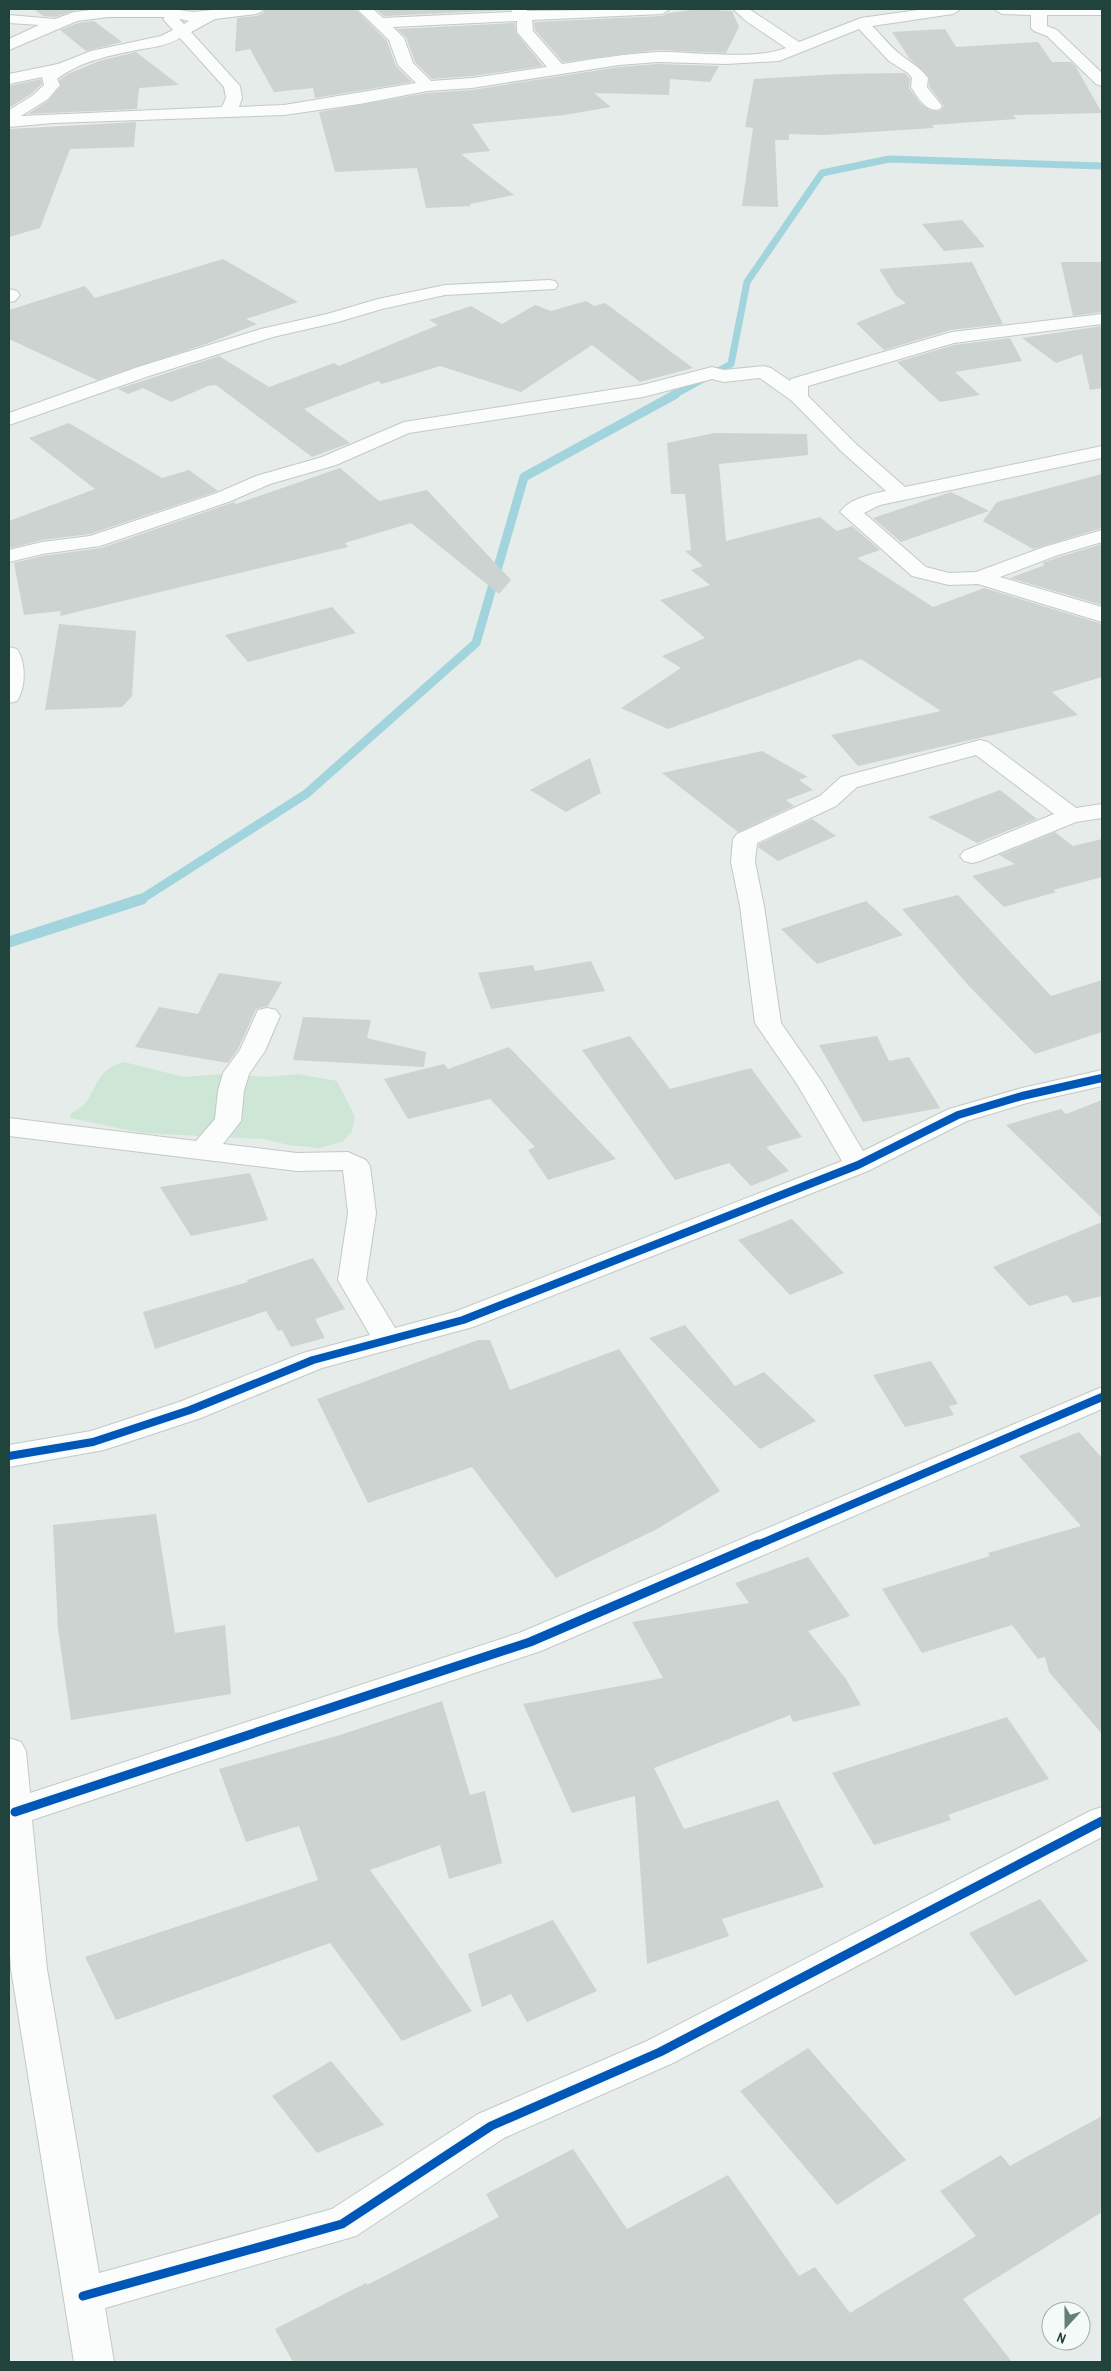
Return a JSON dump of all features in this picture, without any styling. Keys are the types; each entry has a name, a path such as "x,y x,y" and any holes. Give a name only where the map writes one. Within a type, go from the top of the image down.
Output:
{"street":[{"path":"9,45 74,17 108,12 163,10 193,17 256,9"},
{"path":"364,9 396,38 406,65 427,86"},
{"path":"378,23 521,13 662,9"},
{"path":"740,9 799,49"},
{"path":"9,122 284,110 360,99 427,86 472,83 559,71 619,60 658,56 757,58 779,56 861,23 952,9"},
{"path":"1002,9 1039,11 1102,10"},
{"path":"163,10 232,86 234,98 229,111"},
{"path":"1039,11 1039,28 1052,33 1102,81"},
{"path":"521,13 525,32 559,71"},
{"path":"10,78 62,68 96,54 166,40 210,15"},
{"path":"9,19 48,21 54,24"},
{"path":"861,23 895,58 914,70 920,78 919,88 934,106"},
{"path":"9,117 20,109 33,104 46,93 52,84 49,78 62,68"},
{"path":"9,419 146,371 268,333 332,318 378,304 445,290 549,285"},
{"path":"799,397 798,383 952,338 1102,319"},
{"path":"9,556 42,548 93,542 224,497 263,480 328,461 404,428 643,391 712,373 724,376 764,372 799,397 849,448 902,494"},
{"path":"1102,472 1094,454 874,500 850,512 918,572 949,579 979,578 1095,612 1102,616"},
{"path":"979,578 1050,551 1102,536"},
{"path":"9,655 13,666 9,696"},
{"path":"858,1165 809,1082 768,1023 752,906 743,862 745,839 828,801 849,782 980,747 1071,816"},
{"path":"972,856 1071,816 1102,811"},
{"path":"208,1152 210,1140 228,1121 231,1091 236,1073 252,1051 267,1016"},
{"path":"9,1456 93,1442 190,1410 313,1360 464,1320 858,1165 958,1115 1022,1096 1102,1078"},
{"path":"9,1127 297,1162 348,1160 356,1166 362,1213 352,1280 388,1340"},
{"path":"15,1812 530,1642 1102,1397"},
{"path":"9,1751 29,1969 94,2362"},
{"path":"83,2296 342,2224 491,2126 660,2052 1102,1821"}],"green space":[{"path":"124,1062 184,1077 222,1074 269,1077 298,1074 337,1081 355,1117 352,1131 342,1142 319,1148 289,1145 263,1139 142,1133 70,1118 71,1113 86,1103 97,1082 105,1072"}],"building":[{"path":"34,9 79,9 55,17 43,16"},
{"path":"265,9 355,9 387,41 396,66 412,82 315,98 313,88 274,92 250,49 235,52 237,18 257,16 263,13"},
{"path":"376,9 509,9 509,10 384,16"},
{"path":"700,9 732,11 739,27 726,53 657,50 563,62 535,30 534,22 662,16 668,13"},
{"path":"94,21 122,42 86,51 60,30 78,23"},
{"path":"515,23 516,33 543,66 472,76 432,79 415,62 406,37 397,29"},
{"path":"945,29 956,47 1038,42 1052,62 1071,62 1076,67 1102,113 1013,115 1017,119 932,125 934,128 823,135 789,134 789,140 775,140 778,207 742,206 753,128 745,127 754,79 840,74 905,73 910,79 909,88 921,104 930,110 940,111 944,106 929,86 929,77 909,58 892,32"},
{"path":"136,52 179,85 139,88 137,109 28,114 49,100 61,86 59,80 68,74 99,61"},
{"path":"658,64 719,66 710,82 670,79 669,95 594,93 611,107 564,115 472,124 490,151 461,154 514,195 470,204 470,206 426,208 417,168 335,172 319,112 427,93 472,90 619,67"},
{"path":"41,79 42,84 31,94 9,108 9,86"},
{"path":"136,122 134,147 70,149 40,228 9,237 9,129"},
{"path":"962,220 985,247 944,251 922,224"},
{"path":"223,259 298,302 246,319 257,324 209,343 97,380 9,339 9,310 85,286 95,298"},
{"path":"972,262 1003,324 951,330 884,350 856,323 906,303 896,296 879,269"},
{"path":"1061,262 1102,262 1102,312 1073,316"},
{"path":"586,301 594,306 605,303 693,368 640,382 592,345 521,392 440,366 382,384 378,381 304,409 350,443 312,457 216,385 208,386 171,402 143,388 128,394 118,389 219,356 269,387 334,363 339,366 438,325 429,320 471,306 502,324 535,305 551,311"},
{"path":"1102,326 1102,388 1090,390 1082,354 1056,363 1022,338"},
{"path":"1010,338 1022,361 955,372 980,395 940,402 897,362 954,345"},
{"path":"69,423 162,478 189,470 218,491 90,534 42,540 11,548 9,545 9,521 95,489 29,438"},
{"path":"714,433 807,434 808,455 719,464 726,541 820,517 837,531 852,526 880,550 857,558 933,607 984,588 1102,624 1102,677 1052,692 1078,715 858,766 831,735 941,711 861,659 668,729 621,708 681,668 662,656 705,638 660,600 710,585 691,570 703,566 685,551 691,550 685,494 671,494 667,443"},
{"path":"340,468 379,501 427,490 511,580 499,594 411,523 345,543 348,547 60,616 61,611 24,615 14,563 42,556 101,548"},
{"path":"1102,474 1102,528 1033,549 983,521 997,502"},
{"path":"951,492 989,511 901,542 873,518"},
{"path":"1102,544 1102,605 1010,578 1045,565 1042,563"},
{"path":"332,607 356,633 248,662 225,635"},
{"path":"59,624 136,631 132,696 122,707 45,710"},
{"path":"762,751 808,777 799,780 813,790 786,800 794,806 738,832 662,773"},
{"path":"590,758 601,793 566,812 530,790"},
{"path":"1000,790 1037,819 977,843 928,817"},
{"path":"812,819 836,836 778,861 758,847 759,844"},
{"path":"1055,832 1073,846 1102,839 1102,877 1053,890 1056,892 1004,907 972,876 1015,864 999,855"},
{"path":"958,895 1051,996 1102,980 1102,1032 1035,1054 969,986 902,909"},
{"path":"866,901 903,935 817,964 781,929"},
{"path":"591,961 605,991 491,1009 478,973 533,965 535,971"},
{"path":"219,973 282,982 268,1006 256,1009 238,1049 228,1063 135,1047 159,1007 198,1014"},
{"path":"303,1017 371,1020 367,1038 426,1052 424,1067 293,1060"},
{"path":"630,1036 670,1089 751,1068 802,1137 766,1147 789,1171 751,1186 729,1163 675,1180 582,1050"},
{"path":"877,1036 889,1061 909,1057 940,1108 863,1122 819,1045"},
{"path":"509,1047 616,1159 548,1180 528,1150 535,1147 490,1099 408,1119 384,1079 444,1064 448,1069"},
{"path":"1102,1100 1102,1218 1006,1125 1061,1109 1066,1114"},
{"path":"250,1173 268,1220 191,1236 160,1187"},
{"path":"792,1219 844,1273 790,1295 738,1240"},
{"path":"1102,1222 1102,1296 1073,1303 1067,1295 1029,1306 993,1267"},
{"path":"313,1258 345,1309 315,1319 325,1338 291,1347 282,1330 278,1331 266,1311 155,1349 143,1312 248,1282 247,1280"},
{"path":"685,1325 735,1386 764,1372 816,1421 760,1449 649,1338"},
{"path":"478,1340 490,1340 510,1390 619,1349 720,1491 657,1529 556,1578 472,1467 368,1503 317,1399"},
{"path":"931,1361 958,1404 949,1406 954,1415 905,1427 873,1375"},
{"path":"1079,1432 1102,1458 1102,1734 1049,1672 1045,1657 1038,1659 1012,1625 922,1653 882,1589 990,1556 988,1553 1081,1526 1019,1456"},
{"path":"156,1514 175,1633 225,1625 231,1694 71,1720 58,1629 53,1525"},
{"path":"808,1557 850,1616 808,1631 846,1679 861,1705 793,1722 790,1715 654,1768 684,1829 778,1800 824,1887 722,1919 729,1936 647,1964 635,1796 572,1813 523,1704 663,1678 632,1622 749,1603 735,1583"},
{"path":"442,1701 470,1795 485,1791 502,1863 449,1879 440,1845 370,1870 472,2011 402,2041 330,1943 116,2020 85,1957 318,1880 299,1826 246,1842 219,1769 340,1735"},
{"path":"1007,1717 1049,1779 948,1815 951,1820 874,1845 832,1773"},
{"path":"1040,1899 1088,1961 1015,1996 969,1933"},
{"path":"553,1920 597,1991 527,2022 511,1994 482,2007 468,1954"},
{"path":"808,2048 906,2160 837,2205 740,2091"},
{"path":"331,2061 384,2125 317,2153 272,2096"},
{"path":"1102,2116 1102,2212 963,2299 1012,2362 293,2362 275,2329 366,2283 367,2285 499,2217 486,2194 573,2149 627,2229 728,2175 799,2276 815,2267 850,2313 976,2236 940,2191 1001,2155 1010,2166"}],"waterway":[{"path":"674,395 731,364 747,282 822,173 889,159 1102,166"},
{"path":"141,899 306,794 476,643 524,477 676,394"},
{"path":"9,942 141,899"}],"cycle path":[{"path":"9,1456 93,1442 190,1410 313,1360 463,1320 858,1165 958,1115 1022,1096 1102,1078"},
{"path":"15,1812 530,1642 1102,1397"},
{"path":"83,2296 342,2224 491,2126 660,2052 1102,1821"}]}
